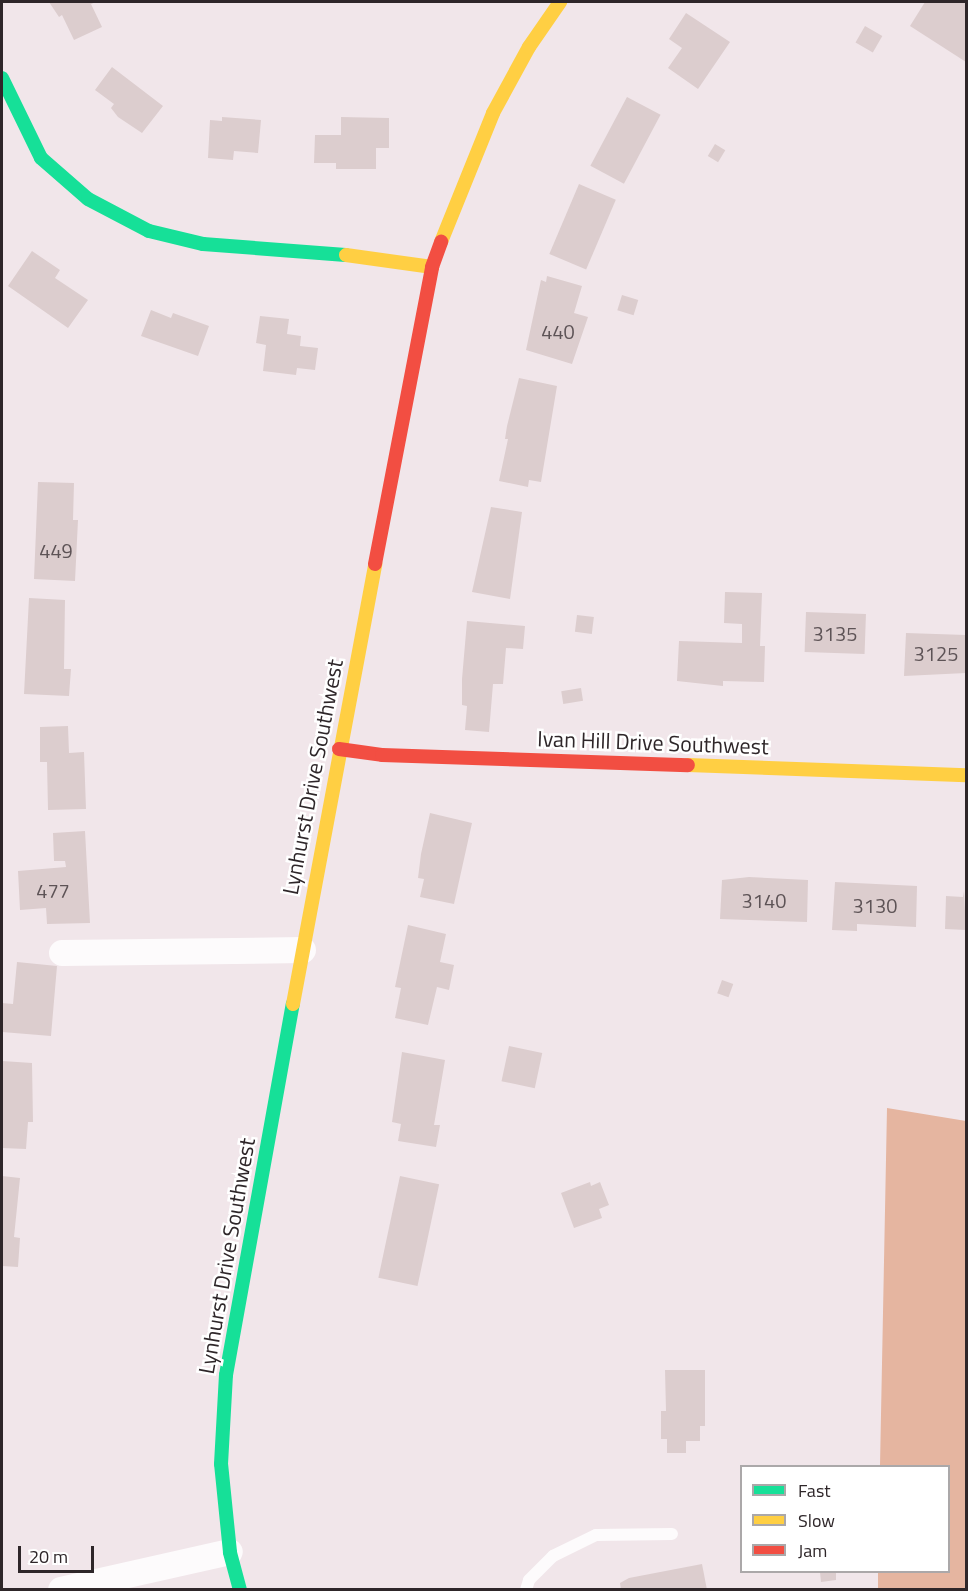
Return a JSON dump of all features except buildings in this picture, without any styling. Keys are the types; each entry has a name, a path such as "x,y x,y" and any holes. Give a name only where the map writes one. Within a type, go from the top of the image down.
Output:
{"street":[{"name":"Lynhurst Drive Southwest","path":"240,1590 230,1552 221,1464 226,1375 339,749 432,267 461,184 493,113 529,47 560,2"},
{"path":"2,78 40,158 88,199 149,231 202,244 309,251 432,267"},
{"name":"Ivan Hill Drive Southwest","path":"339,749 382,755 966,775"},
{"path":"62,952 303,950"},
{"path":"62,1590 230,1552"}],"lane":[{"path":"526,1590 529,1580 553,1556 596,1535 672,1534"}],"shaded area":[{"path":"887,1108 966,1121 966,1589 878,1589 878,1573 950,1573 950,1465 880,1465"}],"traffic: fast":[{"path":"2,78 41,158 88,199 149,231 203,244 346,255"},
{"path":"240,1590 230,1552 221,1464 226,1375 293,1004"}],"traffic: slow":[{"path":"441,242 493,113 529,47 560,2"},
{"path":"346,255 432,267"},
{"path":"293,1004 375,564"},
{"path":"688,765 966,775"}],"traffic: jam":[{"path":"375,564 432,267 441,242"},
{"path":"339,749 382,755 688,765"}]}
